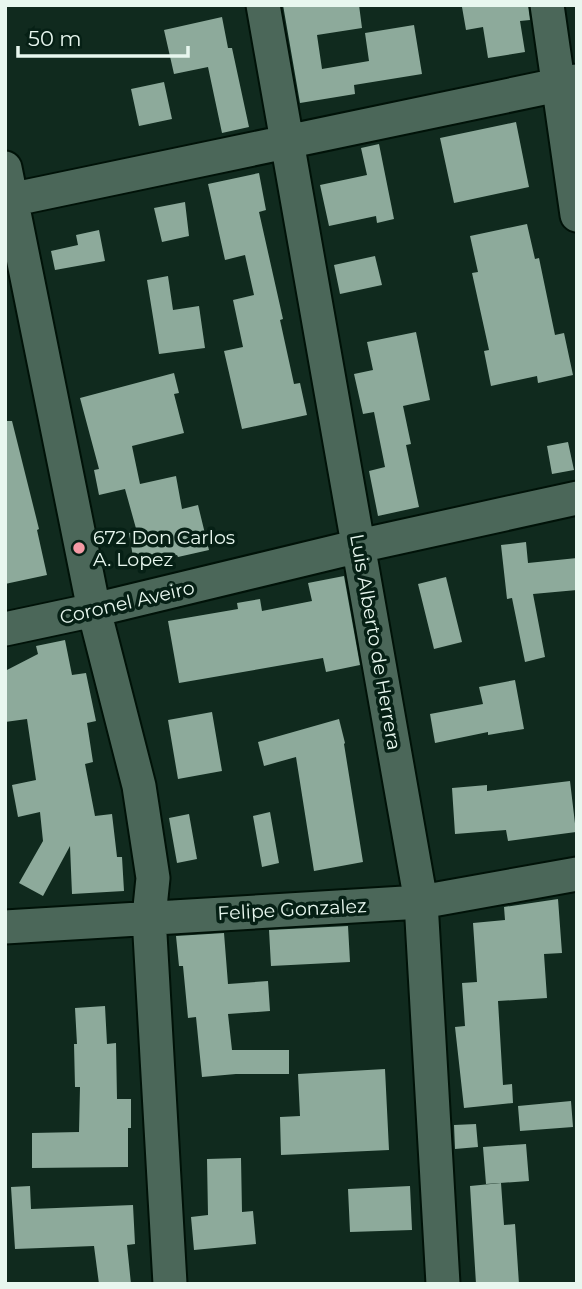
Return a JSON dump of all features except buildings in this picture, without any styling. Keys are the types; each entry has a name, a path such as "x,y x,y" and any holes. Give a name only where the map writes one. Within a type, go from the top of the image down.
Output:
{"street":[{"name":"Luis Alberto de Herrera","path":"263,5 421,902 443,1284"},
{"path":"547,5 568,82 577,215"},
{"path":"170,1284 149,917 153,878 139,786 94,610 7,189 287,143 568,82"},
{"name":"Coronel Aveiro","path":"5,629 577,498"},
{"name":"Felipe Gonzalez","path":"5,927 421,902 577,874"}],"place":[{"name":"672 Don Carlos A. Lopez","path":"79,548"}]}
